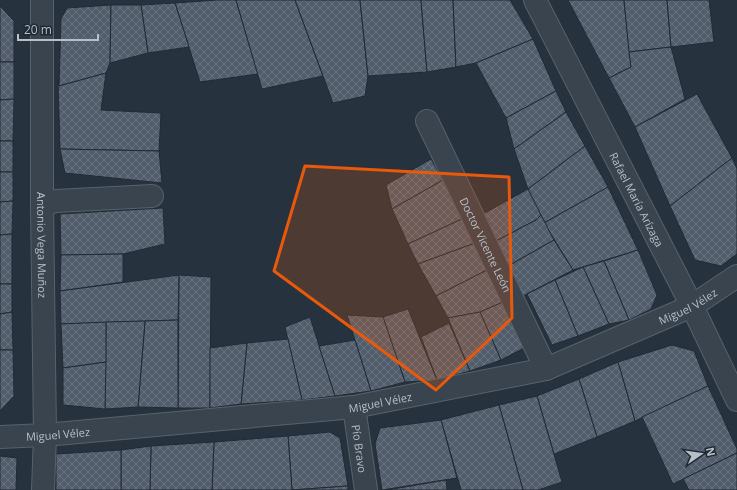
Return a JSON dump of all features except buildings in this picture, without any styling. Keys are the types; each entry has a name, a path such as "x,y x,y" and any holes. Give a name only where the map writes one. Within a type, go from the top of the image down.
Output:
{"street":[{"name":"Antonio Vega Muñoz","path":"42,0 42,205 45,435 43,490"},
{"name":"Rafael María Arízaga","path":"535,0 692,306 737,400"},
{"name":"Doctor Vicente León","path":"427,121 546,369"},
{"path":"42,205 56,201 152,196"},
{"name":"Miguel Vélez","path":"0,437 45,435 354,407 546,369 692,306 737,276"},
{"name":"Pío Bravo","path":"354,407 366,490"}],"highlighted area":[{"path":"305,166 509,177 512,318 436,390 274,271"}]}
